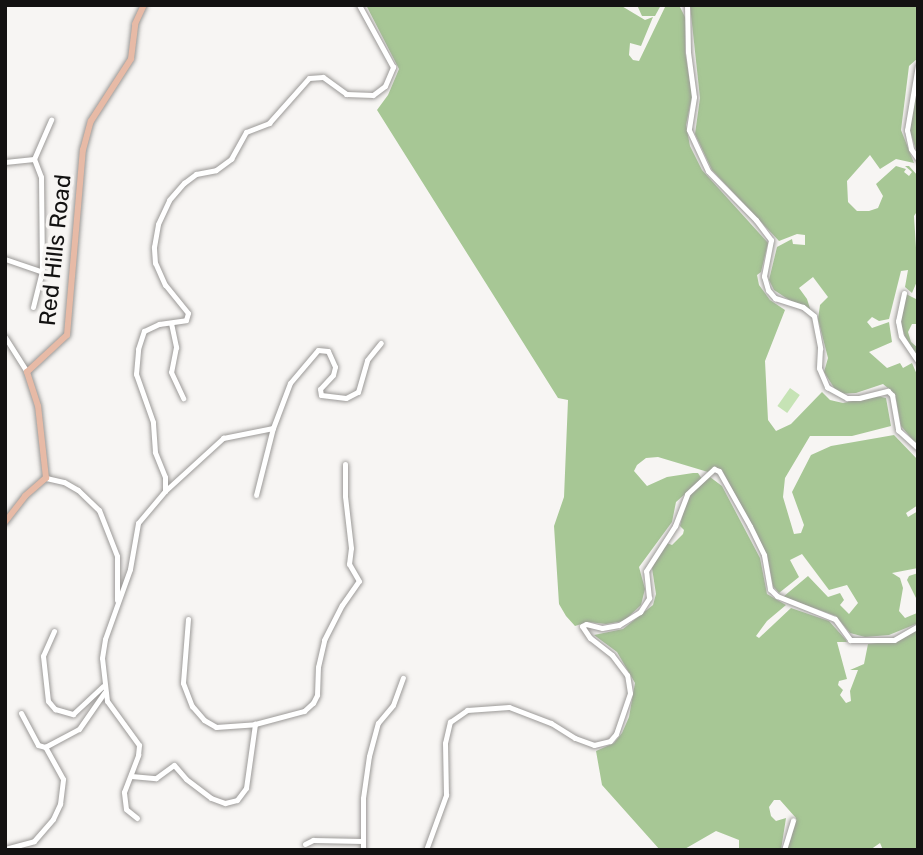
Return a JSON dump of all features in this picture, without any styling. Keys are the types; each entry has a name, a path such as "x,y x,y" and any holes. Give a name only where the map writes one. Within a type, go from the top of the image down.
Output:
{"main road":[{"name":"Red Hills Road","path":"27,372 67,334 83,150 91,121 117,76 131,59 135,24 144,5"},
{"path":"5,522 24,496 46,478 38,406 27,372"}],"street":[{"path":"165,491 165,477 155,452 153,422 139,386 136,362 140,337 144,331 159,324 186,320 188,313 164,285 155,263 154,247 158,224 169,200 196,174 216,170 230,159 246,132 269,123 309,78 323,77 346,94 373,95 385,86 393,67 359,5"},
{"path":"687,5 688,52 694,97 689,130 708,171 756,220 771,240 765,272 768,290 775,298 803,307 814,316 820,348 820,374 827,387 847,398 888,391 892,395 898,430 918,448"},
{"path":"918,65 907,130 911,149 918,159"},
{"path":"5,162 34,159 38,156 51,120"},
{"path":"33,307 42,272 41,177 34,159"},
{"path":"5,258 42,272"},
{"path":"904,293 898,321 901,336 918,361"},
{"path":"171,323 176,347 172,372 183,398"},
{"path":"5,337 27,372"},
{"path":"256,495 282,397 299,369 317,350 328,351 335,367 333,375 320,389 321,395 351,397 360,390 366,360 381,343"},
{"path":"137,818 128,812 124,801 125,788 139,745 104,693 103,685 105,639 130,569 138,523 165,491 227,435 273,428"},
{"path":"187,619 182,670 185,695 204,720 216,727 255,724 304,711 313,703 317,695 324,640 342,604 359,581 349,564 345,464"},
{"path":"426,850 446,794 445,743 450,722 467,710 509,707 551,723 575,738 594,745 610,741 616,734 631,693 627,675 612,655 590,638 582,626 586,624 602,628 619,625 640,612 649,598 646,570 675,526 687,494 714,469 719,471 733,493 755,536 764,555 770,589 777,596 835,619 850,640 894,640 918,626"},
{"path":"46,478 71,486 90,498 99,510 117,556 117,604"},
{"path":"54,631 43,656 47,701 55,709 74,714 103,685"},
{"path":"363,850 363,798 377,723 393,705 403,678"},
{"path":"44,747 79,729 104,693"},
{"path":"5,849 34,841 53,819 60,804 63,779 44,747 38,745 21,713"},
{"path":"131,776 162,777 168,766 174,765 186,779 211,798 225,803 237,800 246,788 255,724"},
{"path":"784,850 793,820"},
{"path":"305,844 313,840 362,841"}],"green space":[{"path":"366,5 620,5 645,20 653,17 641,46 630,43 629,55 633,60 639,61 666,5 680,7 686,19 685,51 692,96 686,125 690,146 702,170 768,243 761,272 757,275 759,285 770,300 785,310 765,361 768,420 776,431 791,424 822,392 830,400 843,403 877,396 886,398 891,426 852,436 810,436 785,478 783,497 794,534 801,533 804,525 792,492 811,455 831,446 894,435 918,460 918,505 906,513 908,517 918,511 918,568 892,573 900,578 903,588 899,611 905,618 917,613 917,600 907,580 909,576 918,573 918,622 916,624 889,635 865,637 850,633 836,616 783,597 808,576 828,597 840,593 844,600 840,605 849,614 858,603 847,585 829,590 802,554 790,560 799,577 779,593 773,586 767,555 722,470 715,467 708,472 658,457 646,458 634,471 647,486 667,477 693,473 698,473 702,479 676,502 672,522 639,567 645,589 641,605 624,621 606,624 588,622 575,626 566,616 559,604 554,526 564,497 568,400 558,398 377,110 388,95 399,69"},
{"path":"637,5 661,5 655,16 642,16"},
{"path":"690,5 918,5 918,58 909,66 901,130 914,163 896,159 880,169 870,155 847,181 848,202 857,211 869,211 878,208 883,196 876,184 896,166 906,169 904,172 909,176 912,172 905,166 909,166 918,176 918,210 914,216 918,279 912,293 905,287 908,270 901,271 889,319 879,321 872,317 867,322 872,328 889,322 892,342 869,352 887,368 900,363 903,368 912,363 918,377 918,446 901,426 895,394 883,384 856,393 838,394 824,372 828,358 818,319 820,305 828,297 813,277 799,288 807,299 812,315 774,290 769,280 777,247 792,239 793,244 805,245 805,235 797,234 779,241 712,170 695,134 700,98"},
{"path":"918,69 918,156 909,128"},
{"path":"906,294 918,300 918,324 912,324 908,332 911,342 918,348 918,358 906,339 900,321"},
{"path":"790,388 800,395 787,413 777,406"},
{"path":"710,477 722,486 760,558 767,594 786,605 767,621 756,636 759,638 791,608 829,621 847,642 837,642 847,679 839,681 838,685 843,690 840,695 846,703 851,701 850,691 858,670 850,670 864,664 868,644 895,641 918,628 918,850 883,850 880,843 870,850 786,850 796,818 780,800 774,800 769,807 771,816 776,821 786,818 781,850 739,850 739,840 716,831 683,850 660,850 602,785 596,751 614,743 622,733 629,717 635,683 617,652 594,635 623,629 653,605 656,594 652,568 663,547 667,543 672,545 683,534 684,530 680,526 691,494"}]}
